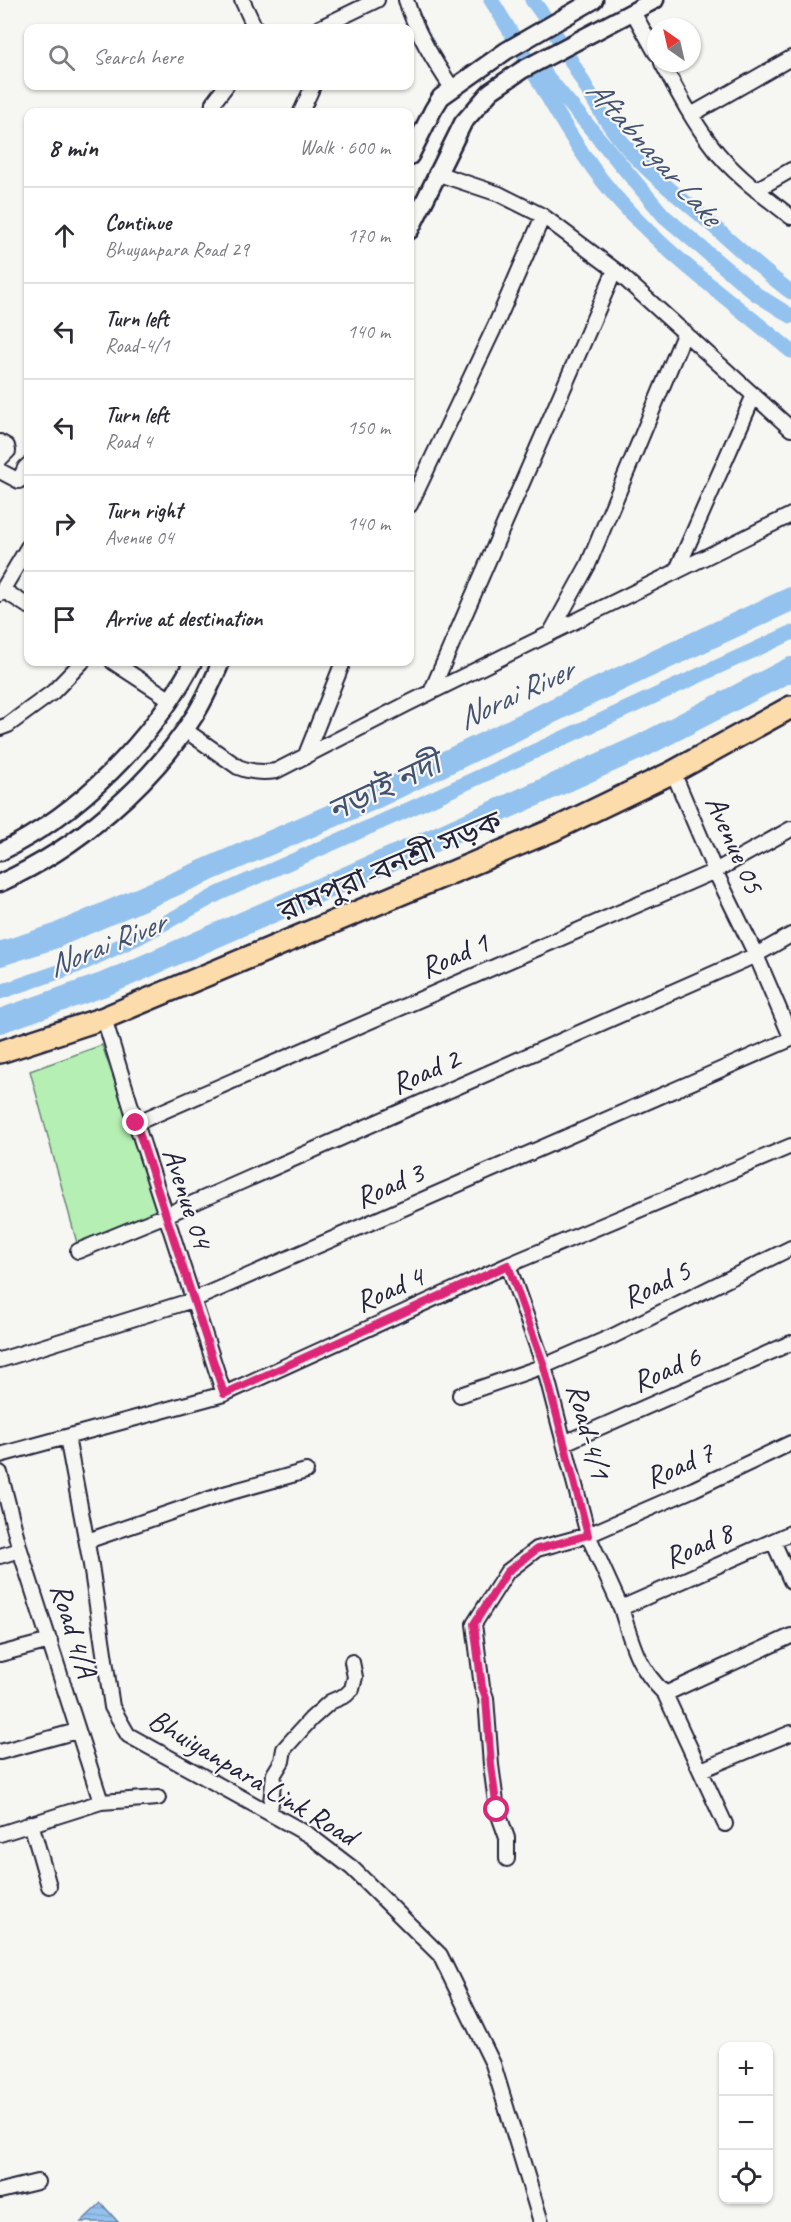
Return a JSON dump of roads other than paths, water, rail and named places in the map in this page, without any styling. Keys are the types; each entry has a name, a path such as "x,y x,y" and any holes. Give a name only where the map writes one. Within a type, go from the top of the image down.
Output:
{"main road":[{"name":"রামপুরা-বনশ্রী সড়ক","path":"0,1052 104,1018 553,830 673,772 791,707"}],"street":[{"path":"242,0 253,24"},
{"path":"340,23 377,0"},
{"path":"406,0 432,58 452,88"},
{"path":"414,148 441,97 506,51 594,0"},
{"path":"414,221 436,173 469,114 491,91 522,70 655,0"},
{"path":"633,12 647,37"},
{"path":"691,115 791,58"},
{"path":"667,72 713,148 756,190 791,217"},
{"path":"212,108 213,103 223,90"},
{"path":"303,108 310,90"},
{"path":"756,190 791,170"},
{"path":"436,173 499,194 543,216 615,270 791,429"},
{"path":"414,497 496,324 543,216"},
{"path":"431,692 615,270"},
{"path":"549,634 588,565 685,332"},
{"path":"676,572 754,395"},
{"path":"0,442 7,446 8,451 0,459"},
{"path":"0,471 19,481 24,470"},
{"path":"185,730 238,767 247,771 276,771 791,515"},
{"path":"24,554 2,592 24,604"},
{"path":"0,728 8,725 52,692 78,666"},
{"path":"119,666 171,700"},
{"path":"0,852 34,834 86,794 133,747 171,700 191,666"},
{"path":"0,883 56,854 100,821 154,768 185,730 206,696 219,666"},
{"path":"304,757 341,666"},
{"name":"Avenue 05","path":"673,772 791,1038"},
{"name":"Road 1","path":"136,1123 715,871 791,829"},
{"name":"Road 2","path":"78,1251 166,1215 756,955 791,935"},
{"name":"Avenue 04","path":"104,1018 224,1394"},
{"name":"Road 3","path":"0,1360 193,1300 791,1038"},
{"name":"Road 4","path":"0,1455 224,1394 508,1265 791,1146"},
{"name":"Road 5","path":"460,1395 544,1366 611,1337 791,1248"},
{"name":"Road-4/1","path":"508,1265 544,1366 588,1535 624,1608 639,1663 650,1679 665,1694 725,1824"},
{"name":"Road 6","path":"564,1443 791,1343"},
{"name":"Bhuiyanpara Link Road","path":"67,1437 87,1541 112,1707 121,1725 128,1735 309,1835 352,1868 440,1955 493,2064 542,2222"},
{"name":"Road 7","path":"507,1859 507,1838 497,1810 486,1698 482,1687 474,1624 507,1572 537,1549 588,1535 694,1489 791,1443"},
{"path":"87,1541 224,1494 306,1471"},
{"name":"Road 4/A","path":"0,1473 20,1550 101,1802"},
{"name":"Road 8","path":"624,1608 791,1533"},
{"path":"773,1541 791,1581"},
{"path":"0,1557 20,1550"},
{"path":"665,1694 791,1636"},
{"path":"0,1654 50,1641"},
{"path":"270,1812 274,1773 282,1761 284,1749 330,1702 346,1695 352,1689 356,1677 352,1662"},
{"path":"0,1752 77,1731"},
{"path":"701,1770 791,1733"},
{"path":"0,1834 101,1802 158,1798"},
{"path":"31,1823 49,1886"},
{"path":"0,2191 37,2182"}],"water":[{"path":"101,2203 118,2222 81,2222"}],"waterway":[{"path":"491,0 585,158 621,203 667,249 791,351"},
{"path":"532,0 556,35 610,126 623,143 662,182 791,292"},
{"name":"Aftabnagar Lake","path":"538,62 544,73 664,216 756,294 791,316"},
{"name":"Norai River","path":"0,954 53,937 373,798 791,599"},
{"name":"নড়াই নদী","path":"0,992 79,965 139,937 218,894 401,813 791,633"},
{"name":"Norai River","path":"0,1021 105,984 427,843 642,746 791,669"}]}
